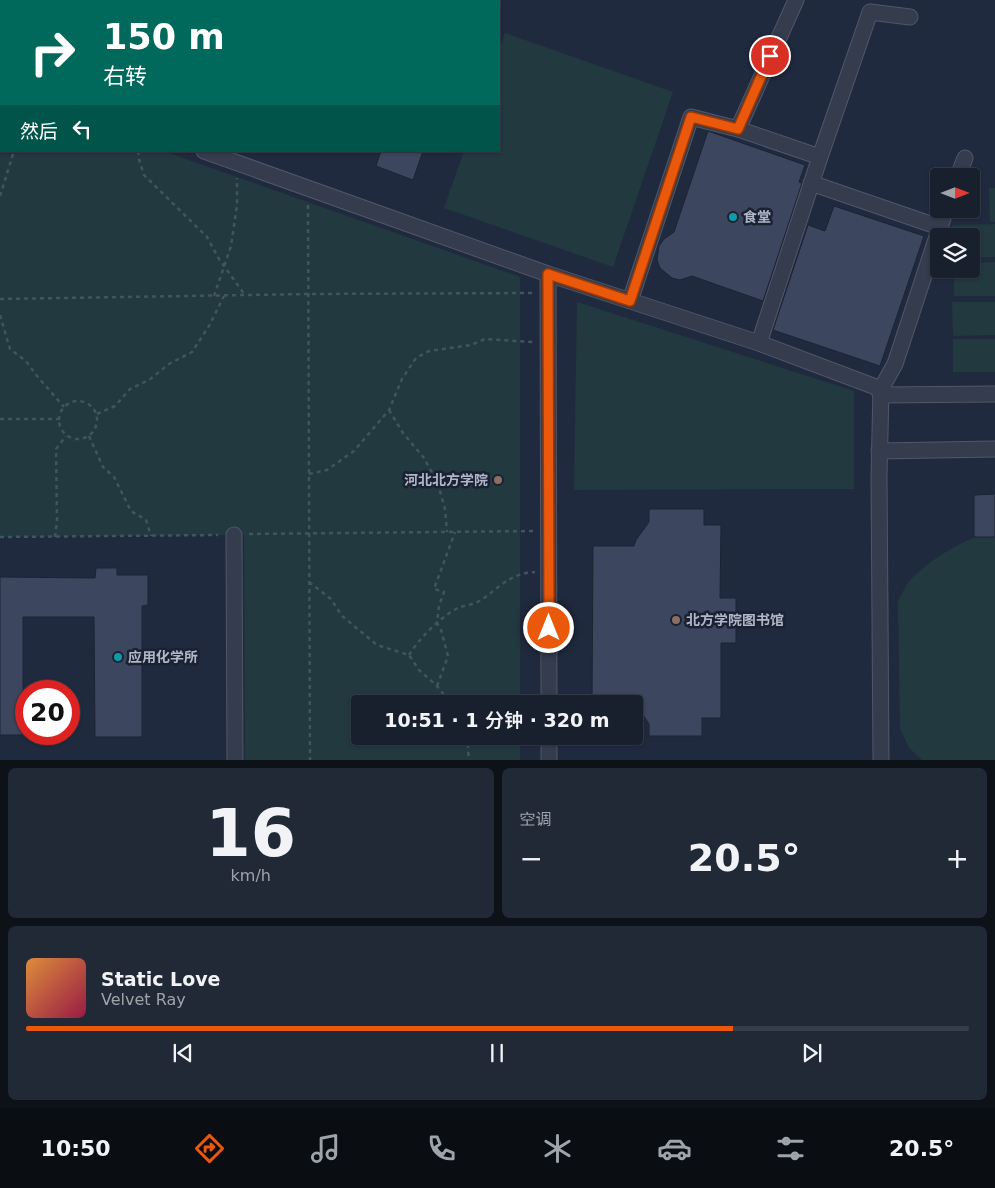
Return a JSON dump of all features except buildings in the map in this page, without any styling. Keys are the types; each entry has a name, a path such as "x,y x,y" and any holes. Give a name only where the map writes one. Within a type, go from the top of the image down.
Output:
{"lane":[{"path":"738,129 796,0"},
{"path":"759,343 811,183 870,12 910,17"},
{"path":"630,301 691,117 738,129 820,157"},
{"path":"207,152 548,274 759,343 880,392 995,394"},
{"path":"961,168 965,158"},
{"path":"811,183 939,227"},
{"path":"880,760 880,392 895,364 942,218"},
{"path":"548,274 549,695"},
{"path":"879,451 995,449"},
{"path":"234,534 235,760"},
{"path":"549,745 549,760"}],"path":[{"path":"0,196 14,152"},
{"path":"139,152 138,156 144,175 207,237 219,259 245,295"},
{"path":"214,296 231,246 237,205 237,163"},
{"path":"308,188 310,760"},
{"path":"0,299 308,294 548,293"},
{"path":"97,414 115,406 130,389 149,380 169,364 192,352 209,326 224,296"},
{"path":"0,315 10,349 26,361 64,407"},
{"path":"309,474 327,470 354,452 389,410 402,379 416,358 429,351 471,345 485,339 548,342"},
{"path":"82,401 94,408 97,414 97,426 90,436 78,440 66,436 62,431 59,419 64,407 70,403 82,401"},
{"path":"389,410 424,458 438,484 447,532"},
{"path":"0,420 59,419"},
{"path":"55,537 57,520 56,449 66,436"},
{"path":"90,436 102,468 114,477 131,511 146,520 151,536"},
{"path":"0,537 549,531"},
{"path":"437,686 448,656 441,630 437,623 439,606 444,592 434,589 455,532"},
{"path":"409,656 417,643 437,623 456,608 470,606 482,600 502,583 520,573 549,571"},
{"path":"309,582 331,600 342,616 377,644 409,656 419,670 444,695"},
{"path":"468,745 469,760"}],"green space":[{"path":"505,33 673,92 613,267 444,208 464,152 500,152 500,48"},
{"path":"0,152 166,152 520,277 520,695 351,695 351,745 520,745 520,760 245,760 244,535 0,537"},
{"path":"989,188 995,188 995,222 990,222"},
{"path":"995,224 995,257 980,258 980,228 952,228 952,225"},
{"path":"995,262 995,296 954,296 954,278 980,278 980,263"},
{"path":"577,302 854,391 854,489 574,490"},
{"path":"952,302 995,302 995,335 953,336"},
{"path":"953,339 995,339 995,372 953,372"},
{"path":"975,537 995,537 995,760 922,760 909,748 900,728 898,601 907,584 929,563"}],"place":[{"name":"食堂","path":"733,217"},
{"name":"河北北方学院","path":"498,480"},
{"name":"北方学院图书馆","path":"676,620"},
{"name":"应用化学所","path":"118,657"}],"route":[{"path":"549,628 548,274 630,301 691,117 738,129 770,56"}]}
